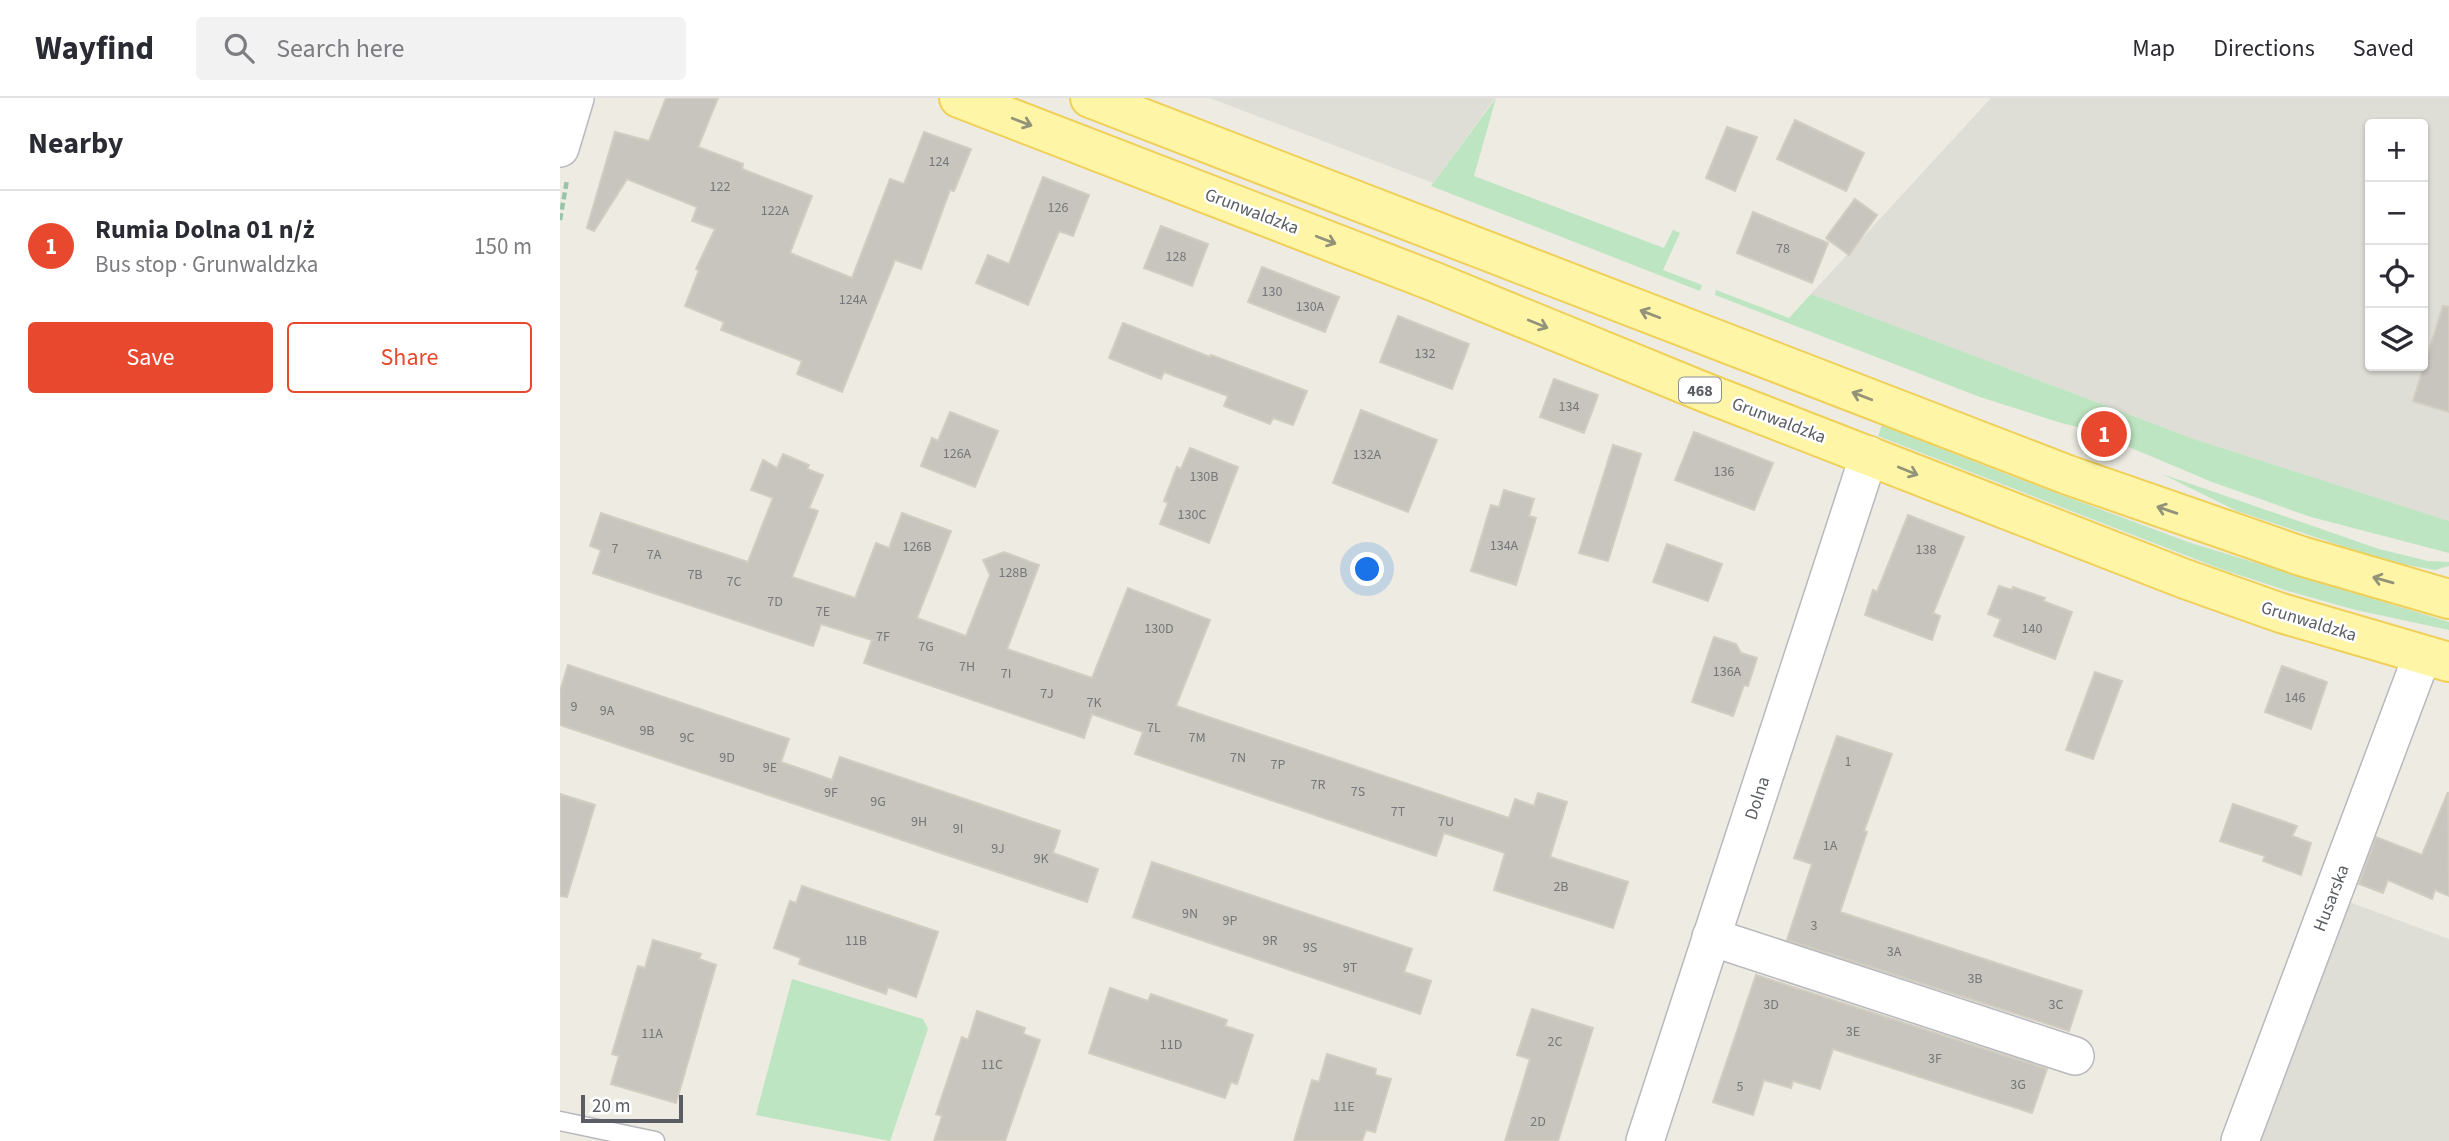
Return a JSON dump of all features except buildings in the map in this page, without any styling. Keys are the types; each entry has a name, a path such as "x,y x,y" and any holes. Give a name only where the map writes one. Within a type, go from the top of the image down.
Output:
{"main road":[{"name":"Grunwaldzka","path":"959,98 1435,282 1703,392 2185,579 2281,613 2436,659"},
{"path":"1090,98 2068,475 2301,556 2449,599"}],"street":[{"path":"560,148 575,98"},
{"name":"Dolna","path":"1645,1141 1869,455"},
{"name":"Husarska","path":"2240,1141 2436,659"},
{"path":"1711,937 2075,1056"}],"lane":[{"path":"560,1121 655,1141"}],"shaded area":[{"path":"1210,98 1495,98 1433,183"},
{"path":"1991,98 2449,98 2449,521 2194,439 1811,294"},
{"path":"2341,899 2449,939 2449,1141 2250,1141"}],"green space":[{"path":"1496,98 1474,176 1664,248 1673,230 1680,233 1663,270 1702,285 1700,291 1431,186"},
{"path":"1716,290 1789,318 1811,294 2194,439 2449,521 2449,553 2311,517 2212,482 2110,439 2112,434 2096,426 2093,431 1980,397 1715,295"},
{"path":"1882,425 2188,542 2449,622 2449,630 2356,610 2221,569 1878,436"},
{"path":"2162,474 2379,549 2428,561 2449,562 2449,566 2435,570 2390,562 2237,511"},
{"path":"792,979 923,1019 928,1029 890,1141 756,1115"}],"place":[{"name":"Rumia Dolna 01 n/ż","path":"2104,434"}]}
